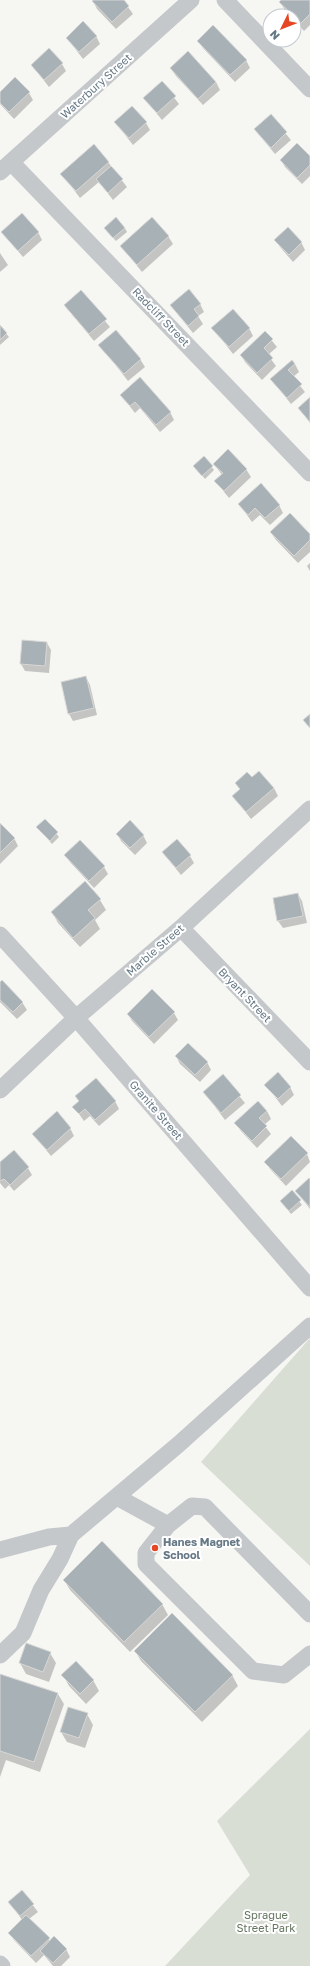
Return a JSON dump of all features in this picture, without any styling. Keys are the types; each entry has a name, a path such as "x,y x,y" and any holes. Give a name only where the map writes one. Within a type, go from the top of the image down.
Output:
{"street":[{"name":"Waterbury Street","path":"6,167 191,0"},
{"path":"225,0 310,89"},
{"name":"Radcliff Street","path":"6,167 310,473"},
{"name":"Marble Street","path":"0,1090 76,1018 181,928 310,808"},
{"name":"Bryant Street","path":"181,928 310,1062"},
{"name":"Granite Street","path":"0,936 76,1018 310,1288"},
{"path":"0,1655 23,1633 41,1590 60,1559 72,1535 310,1326"},
{"path":"117,1497 168,1525"},
{"path":"310,1614 204,1507 192,1506 168,1525 146,1553 146,1564 253,1671 271,1675 284,1675 310,1654"},
{"path":"0,1550 49,1537 72,1535"}],"green space":[{"path":"310,1338 310,1566 201,1462"},
{"name":"Sprague Street Park","path":"310,1729 310,1966 165,1966 250,1875 217,1821"}],"building":[{"path":"124,0 129,6 112,22 92,1"},
{"path":"281,0 310,0 310,14 302,22 302,8 285,8 279,2"},
{"path":"83,21 97,36 79,52 66,38"},
{"path":"213,25 247,60 230,75 197,41"},
{"path":"49,48 63,63 44,80 31,65"},
{"path":"188,51 216,82 198,99 170,68"},
{"path":"15,77 30,92 9,112 0,103 0,92"},
{"path":"162,81 176,96 157,113 143,98"},
{"path":"132,106 147,122 129,138 114,122"},
{"path":"271,114 287,132 271,148 254,129"},
{"path":"297,143 310,156 310,165 297,178 280,160"},
{"path":"94,144 109,162 76,191 60,174"},
{"path":"111,166 123,179 108,193 96,179"},
{"path":"22,213 39,232 18,251 1,232"},
{"path":"116,217 125,228 113,238 104,228"},
{"path":"152,217 169,236 137,265 120,246"},
{"path":"288,227 302,242 289,255 274,240"},
{"path":"189,289 201,304 194,309 199,316 188,326 170,305"},
{"path":"81,290 107,319 89,334 64,305"},
{"path":"233,309 250,328 229,347 211,328"},
{"path":"0,325 7,333 0,340"},
{"path":"116,330 141,359 124,374 98,345"},
{"path":"265,331 273,339 264,348 273,358 257,373 240,355"},
{"path":"292,360 295,364 288,370 302,384 287,398 270,379"},
{"path":"140,377 171,412 156,425 135,402 130,406 120,395"},
{"path":"310,397 310,422 298,408"},
{"path":"228,449 247,469 224,491 214,481 223,473 213,464"},
{"path":"204,456 213,466 202,476 193,466"},
{"path":"261,483 280,505 265,518 255,508 248,515 238,504"},
{"path":"290,513 310,534 310,540 294,556 270,532"},
{"path":"22,640 47,642 45,666 20,664"},
{"path":"86,676 94,708 68,714 61,682"},
{"path":"310,714 310,728 303,720"},
{"path":"259,771 274,788 246,812 232,796 240,789 235,783 247,772 252,777"},
{"path":"45,819 58,832 50,841 36,827"},
{"path":"130,820 144,835 130,848 116,834"},
{"path":"0,823 15,838 0,853"},
{"path":"177,839 191,855 176,868 162,852"},
{"path":"80,840 105,866 89,881 64,855"},
{"path":"85,881 101,899 88,910 95,918 73,938 51,912"},
{"path":"298,893 303,916 277,921 273,898"},
{"path":"2,980 23,1002 13,1012 0,1000 0,982"},
{"path":"152,989 175,1012 149,1037 127,1014"},
{"path":"188,1043 208,1062 195,1075 175,1056"},
{"path":"278,1072 291,1087 278,1099 264,1085"},
{"path":"223,1074 241,1095 221,1113 203,1092"},
{"path":"96,1078 116,1101 95,1120 85,1109 79,1114 72,1107 79,1101 75,1096"},
{"path":"258,1101 267,1111 259,1118 267,1126 252,1141 234,1123"},
{"path":"57,1111 71,1128 47,1150 32,1134"},
{"path":"291,1136 308,1153 281,1179 264,1162"},
{"path":"14,1150 29,1167 10,1185 4,1179 0,1181 0,1162"},
{"path":"309,1178 310,1179 310,1207 295,1191"},
{"path":"292,1190 301,1200 289,1211 280,1201"},
{"path":"102,1541 163,1604 124,1642 63,1580"},
{"path":"172,1613 233,1675 195,1712 134,1651"},
{"path":"26,1643 51,1652 43,1672 19,1663"},
{"path":"76,1661 94,1680 80,1694 61,1675"},
{"path":"0,1674 58,1693 34,1762 0,1751"},
{"path":"68,1707 88,1713 79,1738 60,1732"},
{"path":"22,1890 34,1904 20,1916 8,1902"},
{"path":"26,1915 50,1938 31,1956 8,1933"},
{"path":"54,1936 67,1949 53,1963 40,1951"}],"place":[{"name":"Hanes Magnet School","path":"155,1548"}]}
